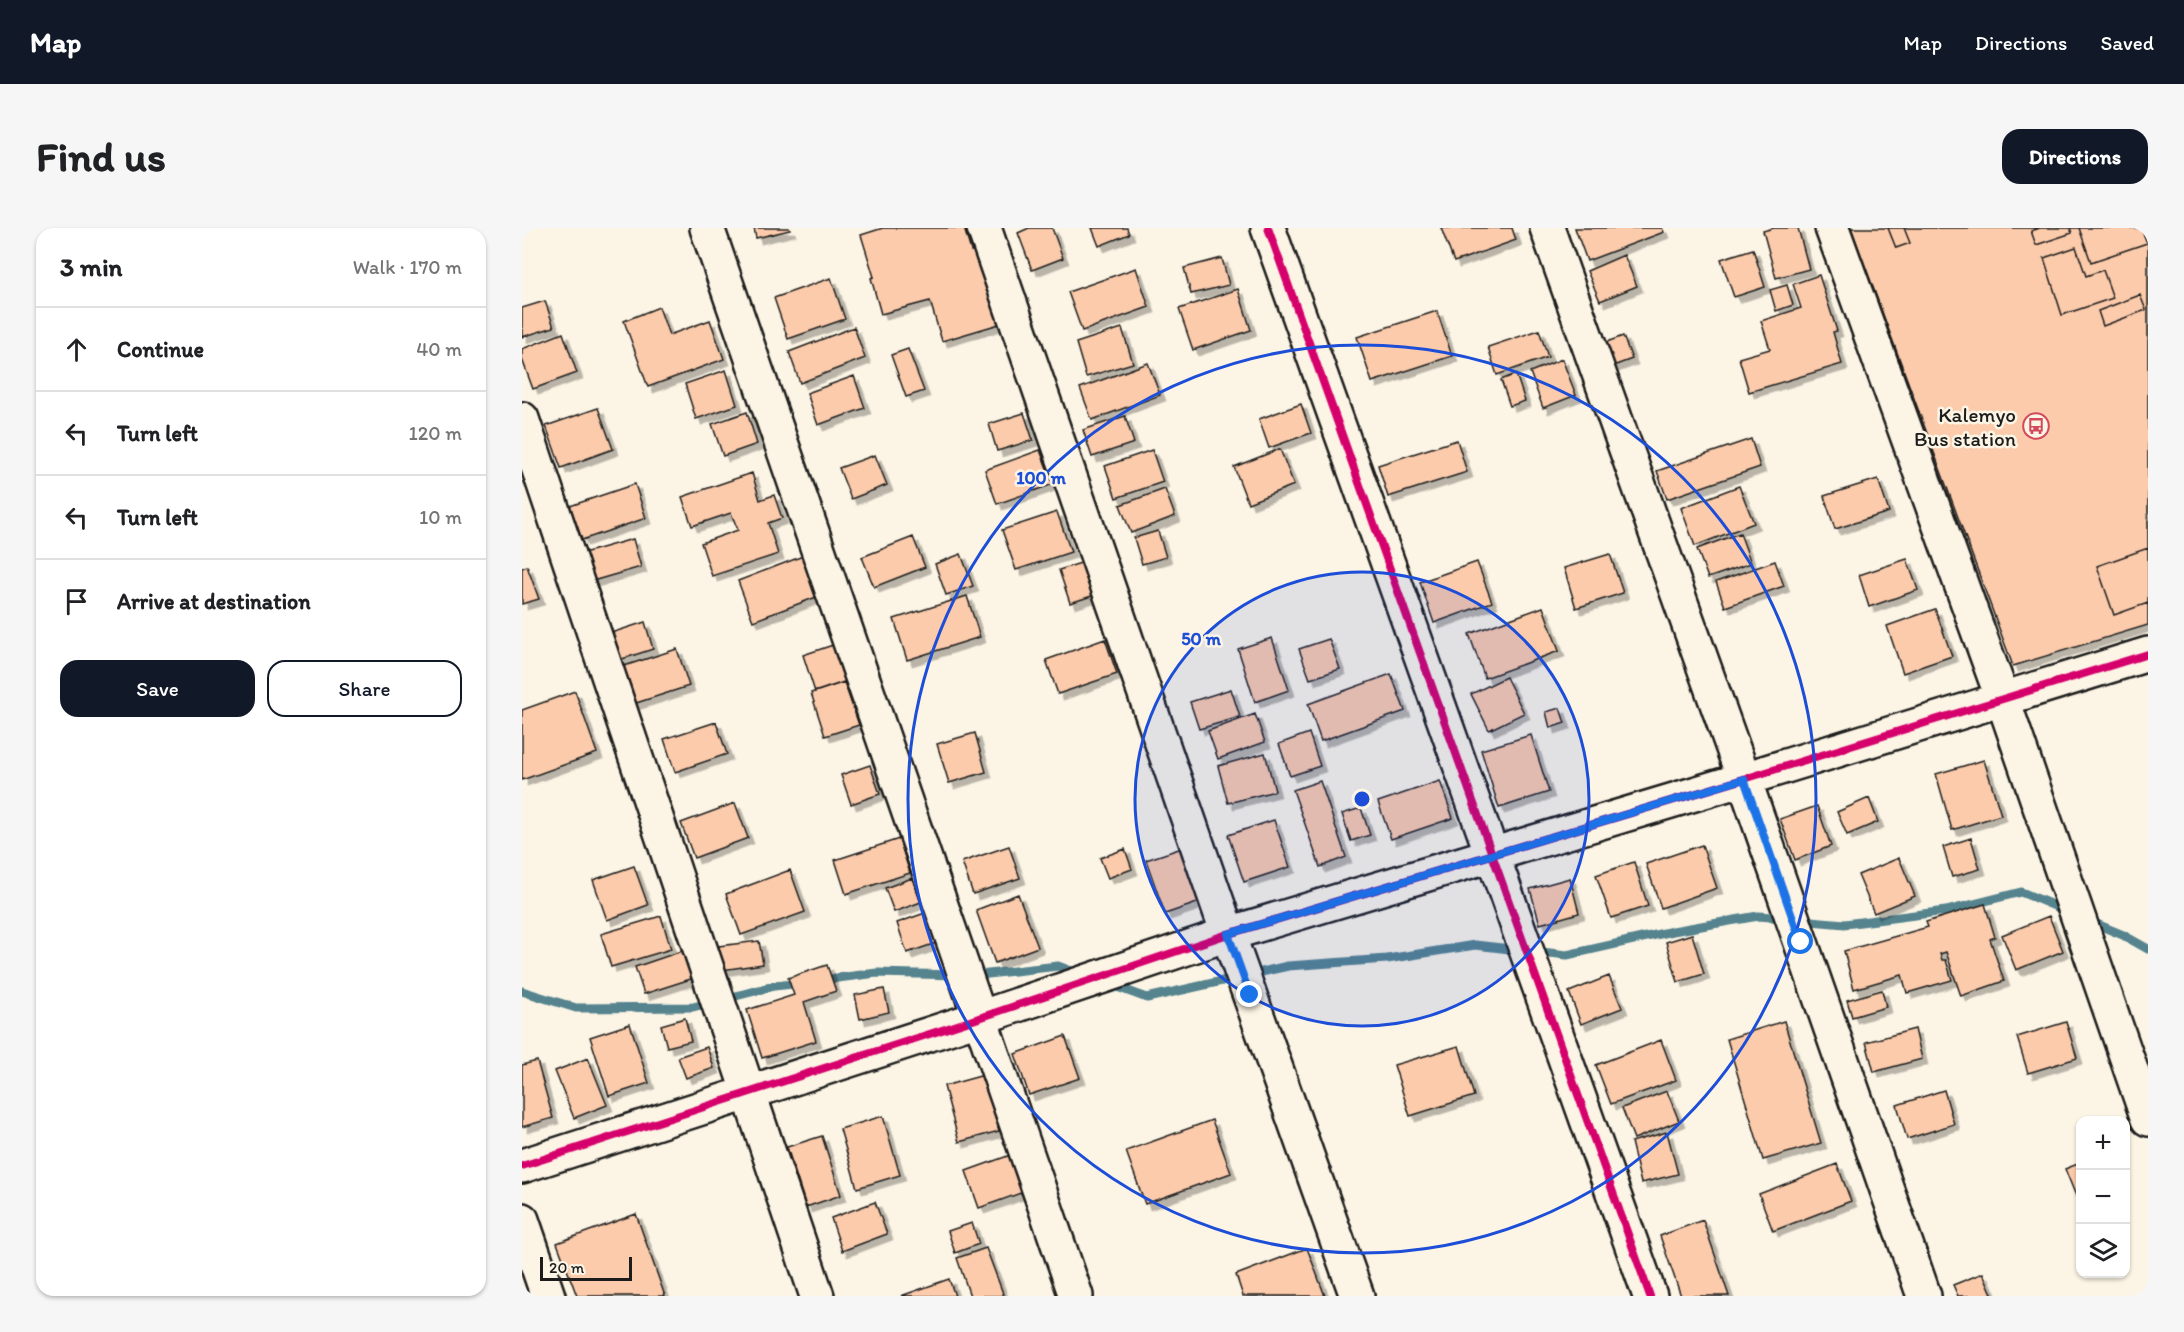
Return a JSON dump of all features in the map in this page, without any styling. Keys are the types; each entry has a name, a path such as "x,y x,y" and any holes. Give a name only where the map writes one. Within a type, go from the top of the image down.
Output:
{"street":[{"path":"707,228 1076,1296"},
{"path":"984,228 1230,941 1357,1296"},
{"path":"1268,228 1650,1296"},
{"path":"1547,228 1744,779 1924,1296"},
{"path":"1832,228 2003,700 2148,1119"},
{"path":"522,419 816,1296"},
{"path":"522,1166 747,1093 976,1006 1048,995 1118,971 1230,941 1493,854 2148,654"},
{"path":"522,1220 548,1296"}],"building":[{"path":"754,228 789,228 790,230 756,238"},
{"path":"883,228 964,228 971,251 979,249 1006,322 942,341 930,301 881,314 871,278 874,277 861,235"},
{"path":"1029,228 1052,228 1063,258 1032,270 1018,233"},
{"path":"1092,228 1127,228 1129,234 1099,246"},
{"path":"1441,228 1512,228 1516,240 1454,262"},
{"path":"1575,228 1662,228 1664,232 1587,261"},
{"path":"1774,228 1798,228 1809,269 1776,278 1763,231"},
{"name":"Kalemyo Bus station","path":"1851,228 2148,228 2148,625 2013,666"},
{"path":"1888,228 1904,228 1910,243 1896,248"},
{"path":"2040,228 2070,228 2072,233 2036,245 2031,231"},
{"path":"2079,228 2141,228 2147,243 2091,262"},
{"path":"2076,247 2086,276 2103,270 2113,298 2062,315 2044,258"},
{"path":"1753,249 1765,287 1734,297 1721,259"},
{"path":"1624,255 1637,286 1600,301 1587,271"},
{"path":"1222,258 1229,285 1191,294 1184,268"},
{"path":"1136,268 1149,307 1082,331 1068,292"},
{"path":"1819,275 1837,331 1833,332 1842,364 1749,392 1739,358 1770,349 1761,321 1801,308 1793,284"},
{"path":"831,278 845,319 788,339 774,298"},
{"path":"1787,285 1793,305 1776,311 1770,290"},
{"path":"1238,289 1251,330 1193,350 1179,309"},
{"path":"2140,295 2146,310 2103,326 2098,311"},
{"path":"545,301 554,327 522,337 522,308"},
{"path":"659,307 669,335 710,320 724,359 648,387 624,321"},
{"path":"1437,311 1452,356 1372,382 1357,337"},
{"path":"854,327 865,358 800,383 789,352"},
{"path":"1122,328 1133,363 1086,377 1076,343"},
{"path":"1539,330 1548,357 1497,375 1488,347"},
{"path":"563,333 577,373 533,389 522,359 522,349"},
{"path":"1623,336 1632,359 1613,366 1604,343"},
{"path":"908,349 924,391 906,397 891,355"},
{"path":"1562,359 1576,395 1543,408 1530,372"},
{"path":"1148,363 1160,395 1092,420 1080,388"},
{"path":"726,370 737,405 696,419 685,384"},
{"path":"1516,374 1525,401 1510,406 1501,380"},
{"path":"854,376 865,408 818,425 807,393"},
{"path":"1301,404 1311,433 1269,448 1259,419"},
{"path":"598,408 613,449 561,468 546,426"},
{"path":"747,412 757,444 723,456 712,424"},
{"path":"1024,413 1033,440 997,451 989,424"},
{"path":"1125,416 1134,443 1092,457 1083,430"},
{"path":"1751,439 1760,467 1667,499 1657,471"},
{"path":"1457,440 1467,472 1388,497 1378,465"},
{"path":"1280,449 1294,485 1248,503 1234,467"},
{"path":"1040,450 1053,484 997,504 985,470"},
{"path":"1152,450 1163,482 1116,498 1105,466"},
{"path":"875,455 887,485 851,499 839,468"},
{"path":"752,473 760,500 774,495 782,518 768,523 778,554 712,576 701,543 738,530 731,513 692,526 682,497"},
{"path":"1878,479 1889,512 1835,529 1824,496"},
{"path":"635,484 646,518 582,540 570,506"},
{"path":"1739,486 1754,523 1695,546 1681,508"},
{"path":"1165,489 1175,516 1131,533 1120,505"},
{"path":"1057,512 1071,552 1016,570 1002,530"},
{"path":"1158,531 1166,557 1142,564 1134,538"},
{"path":"1740,533 1751,563 1708,578 1697,549"},
{"path":"913,537 925,567 874,587 862,557"},
{"path":"633,539 641,567 589,582 580,554"},
{"path":"2148,548 2148,603 2114,615 2097,566"},
{"path":"961,554 973,586 946,595 935,564"},
{"path":"1610,554 1623,593 1576,608 1564,568"},
{"path":"803,556 819,596 753,621 738,581"},
{"path":"1907,559 1918,590 1869,607 1859,575"},
{"path":"1090,560 1101,593 1070,603 1059,570"},
{"path":"1775,561 1784,586 1725,607 1716,582"},
{"path":"1477,562 1492,602 1434,623 1420,582"},
{"path":"527,566 539,599 522,604 522,568"},
{"path":"967,596 980,637 907,660 894,619"},
{"path":"1543,607 1559,651 1485,678 1469,634"},
{"path":"1935,609 1952,656 1903,673 1887,626"},
{"path":"645,622 653,649 619,660 611,633"},
{"path":"1272,638 1289,690 1255,702 1238,649"},
{"path":"1105,639 1117,674 1058,694 1046,660"},
{"path":"1329,639 1340,669 1310,679 1299,649"},
{"path":"833,645 845,682 815,692 803,655"},
{"path":"677,649 689,686 633,704 621,667"},
{"path":"1391,674 1405,711 1321,741 1308,704"},
{"path":"1506,677 1524,713 1489,730 1471,694"},
{"path":"844,682 859,725 825,736 811,693"},
{"path":"1231,689 1240,717 1199,729 1190,702"},
{"path":"575,691 597,753 522,780 522,710"},
{"path":"1560,708 1565,723 1550,728 1546,712"},
{"path":"1255,714 1265,742 1218,759 1208,731"},
{"path":"716,722 727,754 675,772 664,739"},
{"path":"975,733 986,772 949,783 937,744"},
{"path":"1309,733 1320,766 1290,776 1279,744"},
{"path":"1531,735 1549,792 1499,808 1481,750"},
{"path":"1265,753 1275,791 1228,803 1218,766"},
{"path":"1984,760 2001,815 1952,830 1936,774"},
{"path":"870,765 880,794 851,804 841,775"},
{"path":"1320,781 1346,857 1320,867 1293,790"},
{"path":"1440,781 1453,818 1391,839 1378,802"},
{"path":"1869,798 1878,822 1847,835 1837,812"},
{"path":"735,803 748,838 694,858 681,823"},
{"path":"1817,806 1831,846 1795,860 1780,819"},
{"path":"1361,808 1370,835 1351,841 1342,814"},
{"path":"1274,820 1290,867 1244,882 1228,835"},
{"path":"1971,838 1980,869 1952,877 1943,847"},
{"path":"899,839 910,873 846,894 835,860"},
{"path":"1702,845 1717,888 1661,908 1646,864"},
{"path":"1009,846 1020,878 973,894 962,862"},
{"path":"1185,847 1203,901 1165,914 1146,860"},
{"path":"1125,849 1132,869 1108,878 1100,858"},
{"path":"1899,858 1915,896 1874,913 1858,875"},
{"path":"1634,862 1648,906 1611,918 1596,875"},
{"path":"634,866 648,905 607,920 593,880"},
{"path":"790,870 805,912 741,935 726,894"},
{"path":"912,878 921,902 894,912 885,888"},
{"path":"1570,878 1579,913 1540,924 1530,889"},
{"path":"1018,894 1038,947 995,963 976,910"},
{"path":"1985,904 1995,937 1990,939 2004,981 1961,996 1946,952 1940,954 1942,960 1946,960 1952,980 1907,993 1902,975 1854,989 1844,951 1928,927 1926,922"},
{"path":"925,913 936,943 907,953 897,923"},
{"path":"661,916 671,949 611,967 601,934"},
{"path":"2049,916 2063,951 2016,970 2002,935"},
{"path":"1692,934 1704,974 1678,982 1666,942"},
{"path":"759,941 763,964 722,970 719,946"},
{"path":"691,948 700,976 644,994 635,967"},
{"path":"827,965 836,991 804,1002 816,1041 762,1058 747,1010 794,995 788,978"},
{"path":"1609,976 1622,1008 1581,1024 1569,992"},
{"path":"884,989 889,1012 860,1019 855,995"},
{"path":"1882,990 1886,1007 1852,1017 1847,1000"},
{"path":"685,1018 691,1041 667,1047 661,1025"},
{"path":"1784,1021 1821,1143 1763,1160 1727,1039"},
{"path":"2066,1022 2077,1058 2028,1073 2017,1037"},
{"path":"630,1024 649,1083 609,1096 590,1037"},
{"path":"1915,1029 1922,1059 1874,1072 1866,1042"},
{"path":"1065,1036 1080,1078 1029,1095 1015,1054"},
{"path":"1661,1040 1676,1080 1611,1104 1596,1065"},
{"path":"1459,1046 1474,1096 1410,1116 1394,1065"},
{"path":"707,1047 714,1068 686,1078 678,1057"},
{"path":"588,1058 607,1105 574,1118 555,1071"},
{"path":"537,1061 553,1118 522,1127 522,1065"},
{"path":"984,1075 999,1131 959,1142 944,1086"},
{"path":"1944,1090 1954,1124 1907,1139 1897,1105"},
{"path":"1667,1091 1679,1121 1634,1139 1622,1108"},
{"path":"883,1116 900,1175 857,1188 840,1129"},
{"path":"1212,1120 1231,1173 1145,1204 1126,1151"},
{"path":"1667,1132 1678,1174 1641,1183 1631,1142"},
{"path":"822,1136 841,1195 806,1207 787,1147"},
{"path":"1016,1153 1029,1190 979,1208 966,1171"},
{"path":"1837,1164 1851,1201 1773,1231 1759,1194"},
{"path":"2076,1165 2076,1196 2065,1169"},
{"path":"875,1202 887,1234 842,1251 831,1218"},
{"path":"636,1214 665,1296 577,1296 557,1243"},
{"path":"1703,1220 1729,1296 1681,1296 1660,1236"},
{"path":"972,1223 979,1244 955,1253 948,1231"},
{"path":"986,1248 1004,1296 970,1296 957,1258"},
{"path":"1307,1248 1325,1296 1243,1296 1236,1275"},
{"path":"1983,1273 1993,1296 1958,1296 1953,1285"},
{"path":"949,1279 955,1296 901,1296"}],"waterway":[{"path":"1799,920 1845,924 1946,911 2021,892 2069,912"},
{"path":"1533,951 1567,955 1673,931 1758,916 1785,918"},
{"path":"2087,920 2123,935 2148,949"},
{"path":"1109,984 1147,998 1288,966 1387,959 1475,945 1519,950"},
{"path":"971,976 1058,966 1079,974"},
{"path":"822,980 877,973 957,975"},
{"path":"522,991 576,1008 693,1007 774,986 802,983"}],"cycle path":[{"path":"1268,228 1650,1296"},
{"path":"522,1166 979,1018 1228,934 1744,779 2148,654"}],"place":[{"name":"Kalemyo Bus station","path":"2036,426"}],"route":[{"path":"1250,995 1228,934 1744,779 1801,942"}]}
